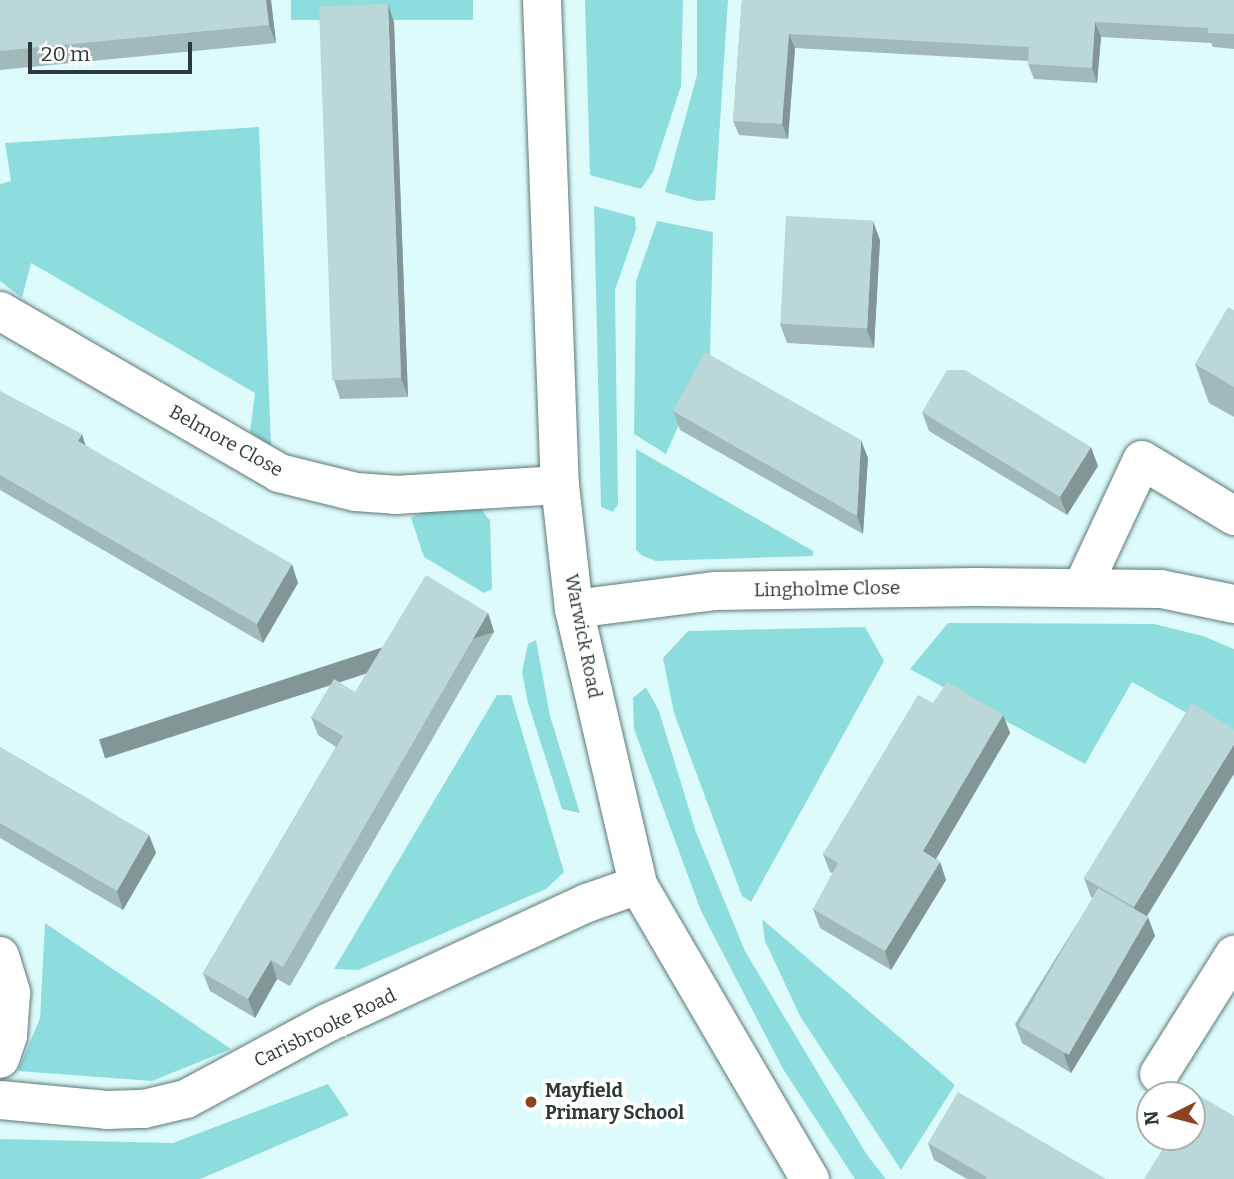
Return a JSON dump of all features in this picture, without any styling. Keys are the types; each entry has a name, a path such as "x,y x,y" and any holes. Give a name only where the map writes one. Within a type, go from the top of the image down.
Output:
{"street":[{"name":"Warwick Road","path":"542,0 560,485 574,609 638,885 810,1179"},
{"name":"Belmore Close","path":"0,311 278,473 356,492 395,495 560,485"},
{"path":"1082,588 1142,460 1234,516"},
{"name":"Lingholme Close","path":"574,609 714,591 1082,588 1161,589 1234,604"},
{"name":"Carisbrooke Road","path":"0,1100 107,1110 144,1109 187,1099 325,1024 587,903 638,885"},
{"path":"1159,1074 1234,955"},
{"path":"0,956 11,993 8,1036 0,1059"}],"shaded area":[{"path":"291,0 473,0 473,20 291,20"},
{"path":"585,0 683,0 681,86 653,172 641,189 590,175"},
{"path":"697,0 728,0 715,200 697,201 665,192 697,75"},
{"path":"259,127 271,446 250,432 255,393 31,263 22,298 0,281 0,184 11,181 5,143"},
{"path":"594,206 635,217 636,229 615,290 618,504 613,512 601,507"},
{"path":"657,221 713,232 710,354 666,454 634,434 636,281"},
{"path":"636,449 813,551 813,556 656,561 643,556 636,550"},
{"path":"445,500 477,503 490,521 492,589 484,593 424,557 411,518"},
{"path":"948,623 1154,624 1203,636 1234,649 1234,740 1132,682 1085,764 910,669"},
{"path":"865,627 884,661 751,902 742,896 674,713 663,658 688,631"},
{"path":"536,640 550,716 580,813 562,809 528,703 522,672 528,644"},
{"path":"646,687 659,711 696,832 745,951 867,1155 886,1179 855,1179 783,1069 701,911 634,729 633,698"},
{"path":"497,695 511,695 564,872 546,889 358,970 334,969"},
{"path":"762,919 955,1085 901,1170 800,1016 765,941"},
{"path":"45,923 231,1049 152,1081 18,1071 40,1018"},
{"path":"328,1084 349,1115 200,1179 0,1179 0,1139 173,1143"}],"building":[{"path":"0,0 266,0 269,25 0,51"},
{"path":"742,0 1234,0 1234,34 1208,33 1208,28 1095,22 1092,68 1028,64 1029,47 789,34 782,124 733,121"},
{"path":"388,4 401,378 332,380 319,6"},
{"path":"786,216 873,221 867,328 780,324"},
{"path":"1228,307 1234,310 1234,387 1195,364"},
{"path":"705,352 861,440 857,516 673,411"},
{"path":"947,370 965,370 1091,447 1060,497 922,412"},
{"path":"0,391 82,434 78,441 292,564 257,624 0,475"},
{"path":"426,575 488,613 283,967 271,960 248,999 203,973 343,736 311,717 334,679 355,692"},
{"path":"947,682 1003,715 923,851 940,862 885,951 813,909 838,863 823,854 918,695 933,703"},
{"path":"1192,703 1234,729 1234,744 1134,907 1084,878"},
{"path":"0,747 149,835 117,891 0,823"},
{"path":"1098,888 1148,917 1069,1055 1018,1026"},
{"path":"958,1092 1106,1179 986,1179 987,1177 928,1143"},
{"path":"1206,1099 1234,1116 1234,1179 1144,1179 1161,1151 1206,1151"}],"place":[{"name":"Mayfield Primary School","path":"531,1102"}]}
